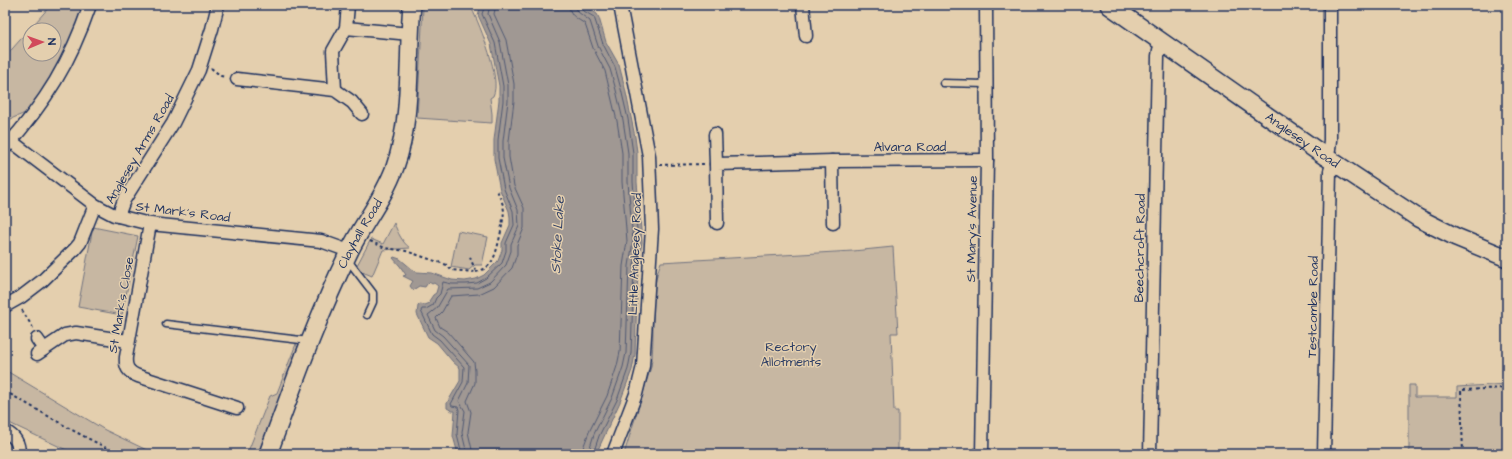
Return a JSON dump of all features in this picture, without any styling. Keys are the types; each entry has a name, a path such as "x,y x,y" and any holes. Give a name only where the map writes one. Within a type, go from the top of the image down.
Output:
{"street":[{"path":"8,144 38,108 58,78 81,29 90,5"},
{"name":"Anglesey Arms Road","path":"118,216 124,200 173,124 202,61 218,5"},
{"path":"335,90 332,51 346,28 348,5"},
{"name":"Clayhall Road","path":"268,454 310,341 348,255 379,201 395,167 403,138 407,100 412,5"},
{"name":"Little Anglesey Road","path":"613,454 638,387 645,357 652,238 650,166 644,127 620,5"},
{"path":"803,5 806,36"},
{"name":"St Mary's Avenue","path":"982,454 987,160 986,5"},
{"name":"Anglesey Road","path":"1109,5 1330,159 1418,218 1456,237 1507,258"},
{"name":"Testcombe Road","path":"1324,454 1330,171 1330,5"},
{"path":"346,28 410,34"},
{"name":"Beechcroft Road","path":"1150,454 1158,56 1159,50 1164,44"},
{"path":"237,79 335,90 352,102 362,114"},
{"path":"715,134 716,223"},
{"name":"St Mark's Road","path":"8,144 94,205 118,216 150,224 321,241 348,255"},
{"name":"Alvara Road","path":"716,164 832,161 987,160"},
{"path":"832,161 833,223"},
{"path":"5,306 21,297 42,281 77,246 94,205"},
{"name":"St Mark's Close","path":"150,224 128,341 126,364 128,370 132,374 237,408"},
{"path":"37,339 41,352 65,335 76,333 128,341"},
{"path":"5,431 18,441 20,454"}],"lane":[{"path":"943,83 986,84"},
{"path":"348,255 373,293 373,302 367,315"},
{"path":"166,324 310,341"}],"path":[{"path":"202,61 221,76 237,79"},
{"path":"650,166 716,164"},
{"path":"358,236 385,248 406,251 447,265 451,270 476,272 486,268 492,262 496,249 504,211 497,190"},
{"path":"469,255 476,272"},
{"path":"21,297 20,308 39,338 37,339"},
{"path":"1463,454 1461,390 1507,388"},
{"path":"5,391 72,430 118,454"}],"green space":[{"path":"51,5 85,5 76,28 62,56 62,22 36,22"},
{"path":"423,8 472,9 489,52 495,78 493,96 490,98 492,123 417,118"},
{"path":"22,38 22,62 59,62 33,106 27,112 10,119 5,123 5,57"},
{"path":"394,223 402,240 410,248 383,250 372,276 355,269 371,239 383,244"},
{"path":"93,227 138,236 122,315 78,307"},
{"path":"458,231 488,237 482,265 475,265 469,270 451,267"},
{"name":"Rectory Allotments","path":"893,247 898,333 891,333 894,411 898,411 898,454 624,454 651,367 653,301 657,275 661,262 853,251"},
{"path":"296,344 298,348 258,454 247,454 270,396 277,393"},
{"path":"5,370 105,430 155,454 75,454 5,421"},
{"path":"1507,384 1507,454 1409,454 1409,385 1415,385 1415,397 1457,397 1457,387"}],"water":[{"name":"Stoke Lake","path":"481,5 570,5 585,7 591,10 597,14 599,18 606,42 619,65 625,88 637,152 637,182 642,242 638,267 635,354 632,370 620,402 596,454 458,454 453,436 455,411 447,408 447,403 460,381 460,368 437,343 428,337 417,314 418,306 420,304 425,305 430,303 429,301 436,293 438,286 429,282 425,287 419,286 413,290 410,286 413,281 403,276 406,275 393,258 400,259 417,272 432,273 452,280 465,281 476,279 484,275 498,261 502,250 502,243 510,225 510,217 500,190 494,159 494,140 499,100 499,86 491,44 478,15"}]}
